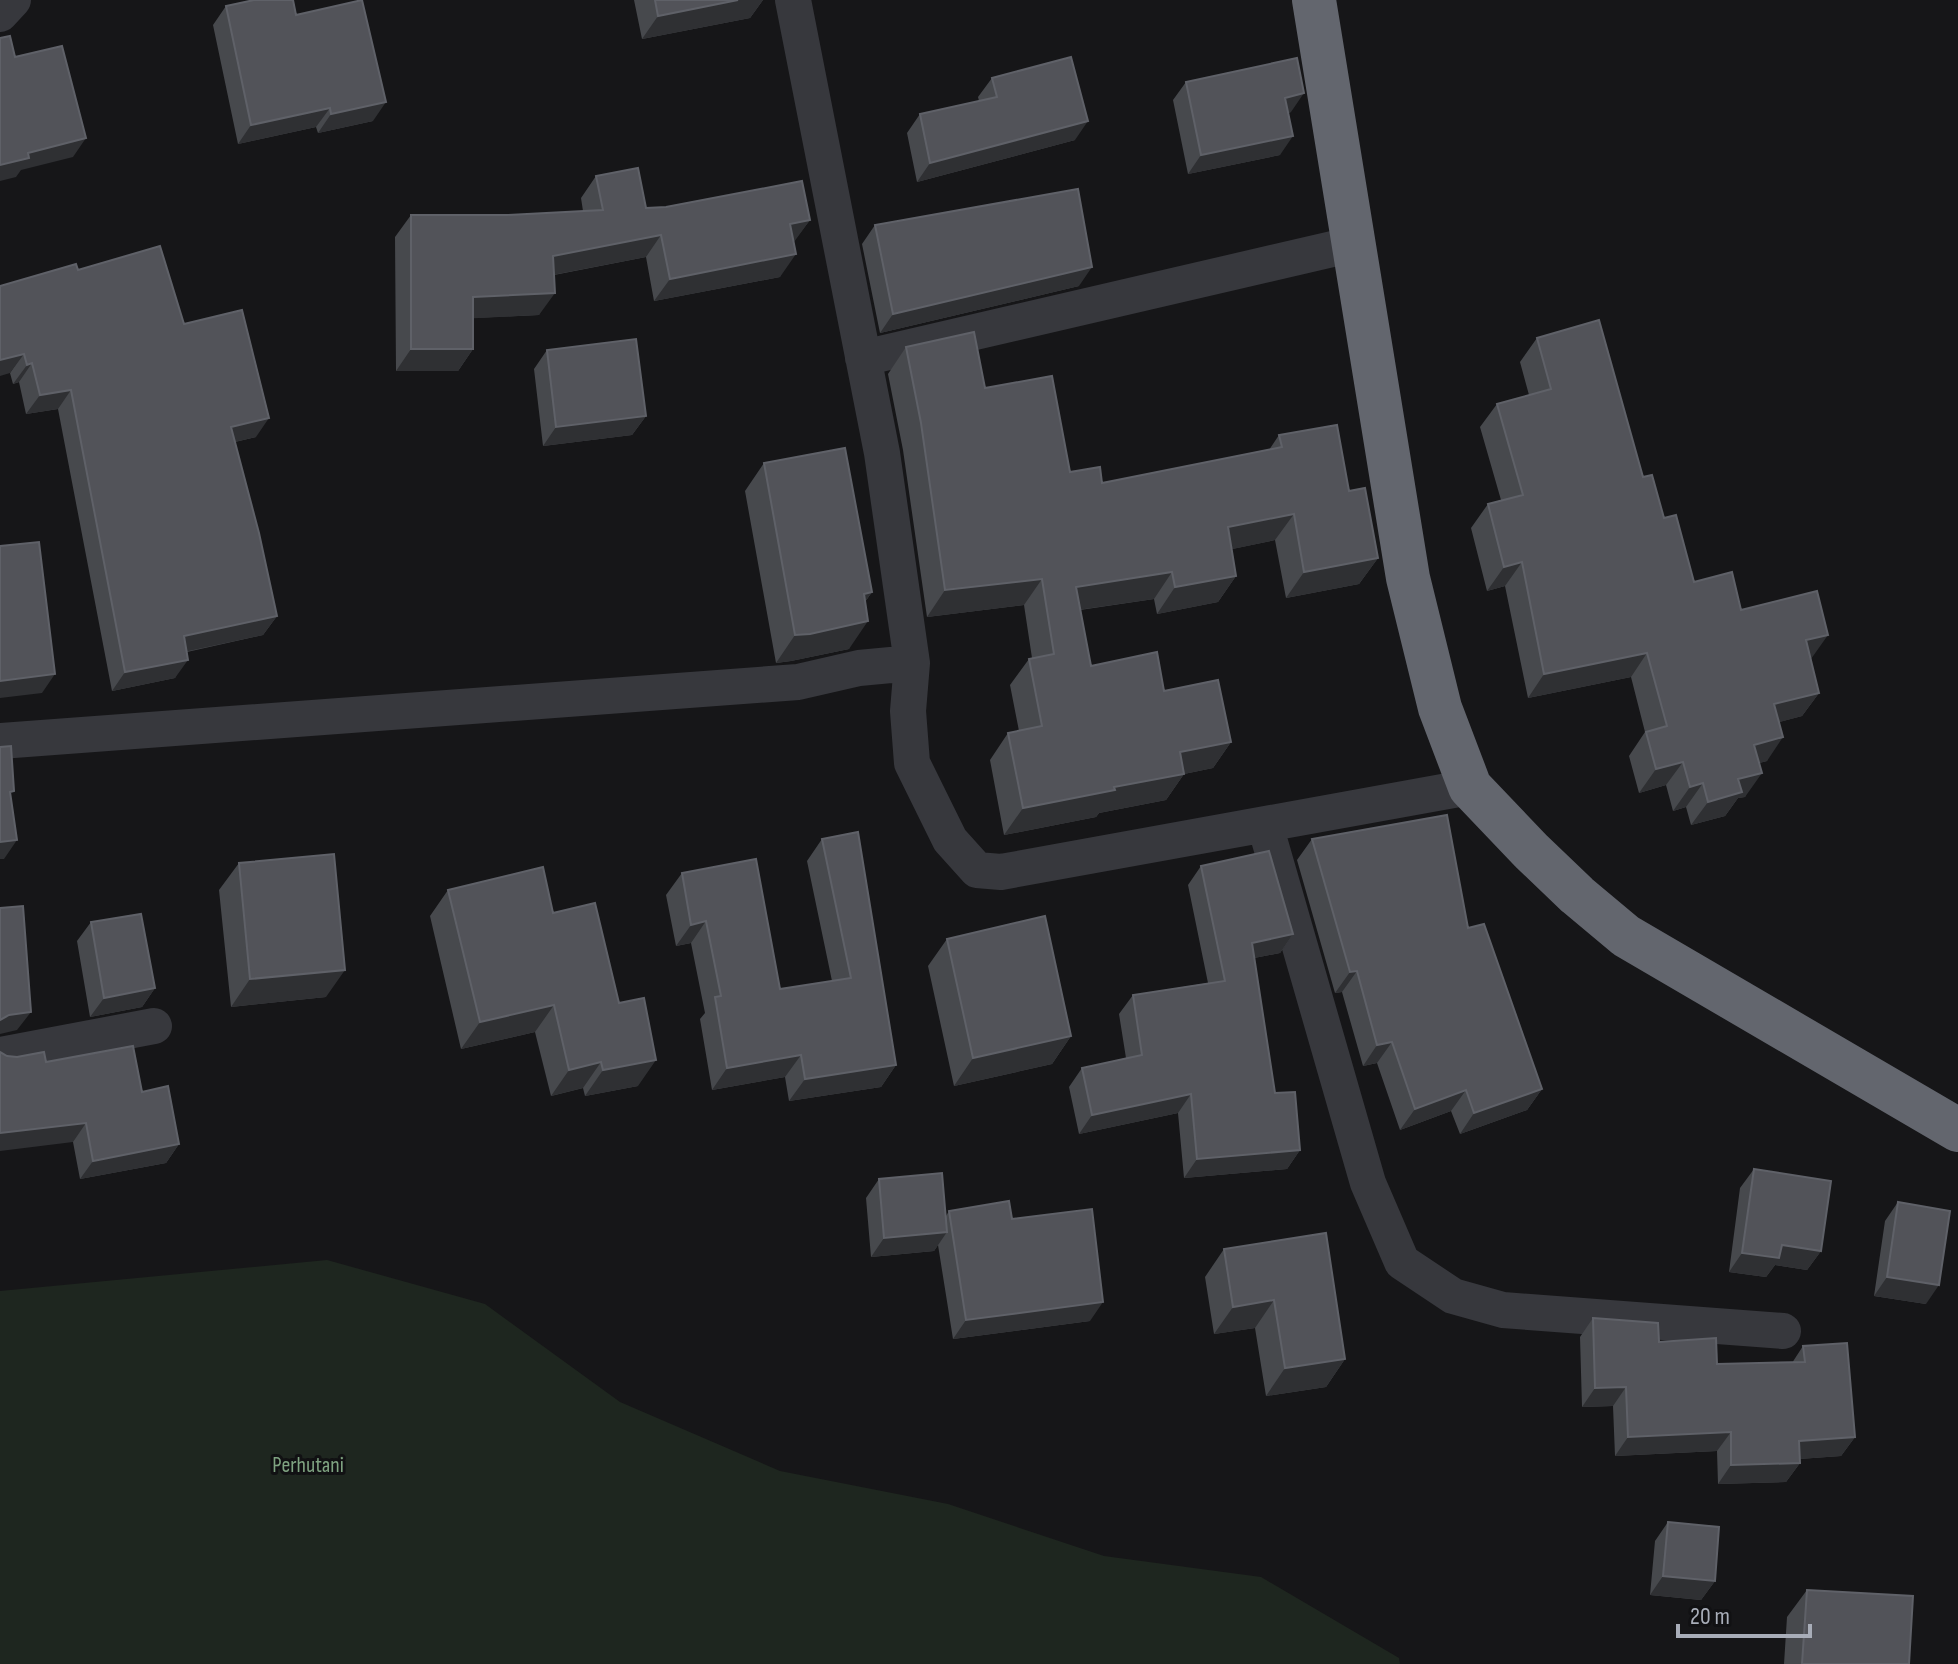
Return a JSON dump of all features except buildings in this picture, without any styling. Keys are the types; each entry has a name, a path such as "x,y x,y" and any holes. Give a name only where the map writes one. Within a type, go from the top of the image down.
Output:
{"highway":[{"path":"1314,0 1408,578 1440,708 1470,787 1577,895 1626,936 1958,1130"}],"street":[{"path":"0,14 13,0"},
{"path":"793,0 882,453 912,663 908,711 912,763 950,840 977,870 1001,872 1470,787"},
{"path":"863,358 1354,244"},
{"path":"0,741 798,682 859,668 912,663"},
{"path":"1265,825 1368,1183 1402,1262 1453,1296 1503,1310 1783,1331"},
{"path":"0,1055 154,1026"}],"green space":[{"name":"Perhutani","path":"327,1260 485,1304 620,1402 780,1471 948,1504 1104,1556 1261,1577 1399,1658 1400,1664 0,1664 0,1291"}]}
